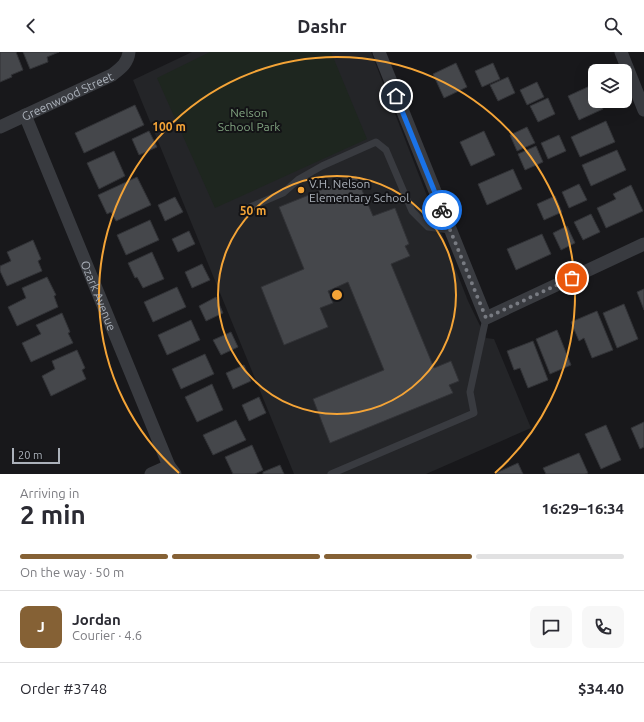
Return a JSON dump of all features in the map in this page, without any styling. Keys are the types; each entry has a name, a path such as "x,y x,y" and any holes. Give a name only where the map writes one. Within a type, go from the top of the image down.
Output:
{"street":[{"path":"378,52 486,318 644,244"},
{"path":"621,52 644,110"},
{"name":"Greenwood Street","path":"0,127 112,75 124,65 129,55"},
{"name":"Ozark Avenue","path":"25,115 172,470"},
{"path":"152,474 172,470"}],"lane":[{"path":"243,210 282,193 299,179 322,166 376,142 386,150 412,211 428,227 450,230"},
{"path":"331,474 474,413 470,392 486,318"}],"shaded area":[{"name":"V.H. Nelson Elementary School","path":"192,52 371,52 468,301 486,338 494,339 531,428 426,474 294,474 133,80"}],"green space":[{"name":"Nelson School Park","path":"210,52 331,52 367,139 215,208 157,78"}],"building":[{"path":"0,52 16,52 23,70 0,82"},
{"path":"23,52 59,52 47,57 48,62 30,69"},
{"path":"456,63 467,87 444,98 433,74"},
{"path":"493,63 500,79 482,87 475,71"},
{"path":"508,77 515,93 498,101 490,85"},
{"path":"537,82 544,97 527,105 520,90"},
{"path":"588,87 588,108 603,109 579,120 568,96"},
{"path":"548,98 555,114 538,122 530,106"},
{"path":"135,105 144,125 84,153 75,133"},
{"path":"606,121 615,142 580,157 571,137"},
{"path":"527,127 535,143 517,151 510,135"},
{"path":"149,131 157,147 139,155 132,139"},
{"path":"484,131 495,155 471,166 460,142"},
{"path":"559,135 566,151 548,159 541,143"},
{"path":"536,146 543,162 525,170 518,154"},
{"path":"617,150 626,170 591,186 582,165"},
{"path":"114,151 125,176 99,189 87,163"},
{"path":"513,169 522,189 487,205 478,184"},
{"path":"356,176 373,216 395,208 409,244 405,246 410,256 391,264 434,368 451,361 459,381 449,385 453,393 330,443 313,399 384,370 348,282 328,291 333,303 320,308 328,327 284,345 261,287 304,269 279,207"},
{"path":"137,177 151,205 116,221 111,212 107,214 98,195"},
{"path":"579,184 587,200 569,208 562,192"},
{"path":"631,185 643,211 606,228 597,208 616,199 613,194"},
{"path":"555,196 562,212 544,220 537,204"},
{"path":"175,197 183,212 165,221 158,205"},
{"path":"591,214 600,232 583,240 574,222"},
{"path":"150,220 159,240 126,255 117,235"},
{"path":"567,226 575,243 561,250 553,233"},
{"path":"189,231 195,244 178,252 172,239"},
{"path":"542,234 551,254 516,270 507,249"},
{"path":"33,240 41,259 38,261 42,271 7,286 0,271 0,266 11,261 7,252"},
{"path":"152,252 164,279 143,288 137,277 135,278 128,263"},
{"path":"202,264 210,280 192,288 185,272"},
{"path":"47,277 56,295 54,296 58,307 17,326 8,307 26,298 22,288"},
{"path":"177,287 186,307 153,322 144,302"},
{"path":"644,289 644,310 637,292"},
{"path":"216,297 223,313 206,321 199,306"},
{"path":"624,304 638,339 617,348 603,313"},
{"path":"597,311 613,350 592,358 584,338 579,341 571,322"},
{"path":"62,313 70,332 68,333 73,343 31,362 22,343 41,334 36,325"},
{"path":"191,320 200,340 167,355 158,335"},
{"path":"557,330 571,365 550,374 536,339"},
{"path":"231,332 238,347 221,355 213,340"},
{"path":"533,341 548,380 528,388 520,368 514,370 507,351"},
{"path":"77,350 85,368 82,370 86,379 51,396 42,376 55,369 52,361"},
{"path":"205,354 214,374 181,389 172,369"},
{"path":"244,365 251,381 233,389 226,373"},
{"path":"212,384 223,410 197,422 185,397"},
{"path":"259,397 266,413 249,421 242,405"},
{"path":"236,420 246,440 213,455 203,435"},
{"path":"644,422 644,447 640,449 631,428"},
{"path":"606,425 621,460 601,469 585,434"},
{"path":"252,445 263,470 255,474 233,474 225,457"},
{"path":"579,453 588,473 546,474 543,468"},
{"path":"518,463 523,474 496,474 496,473"},
{"path":"280,465 284,474 263,474 263,472"}],"way so far":[{"path":"442,210 486,318 572,278"}],"place":[{"name":"V.H. Nelson Elementary School","path":"301,190"}],"route":[{"path":"396,96 442,210"}]}
